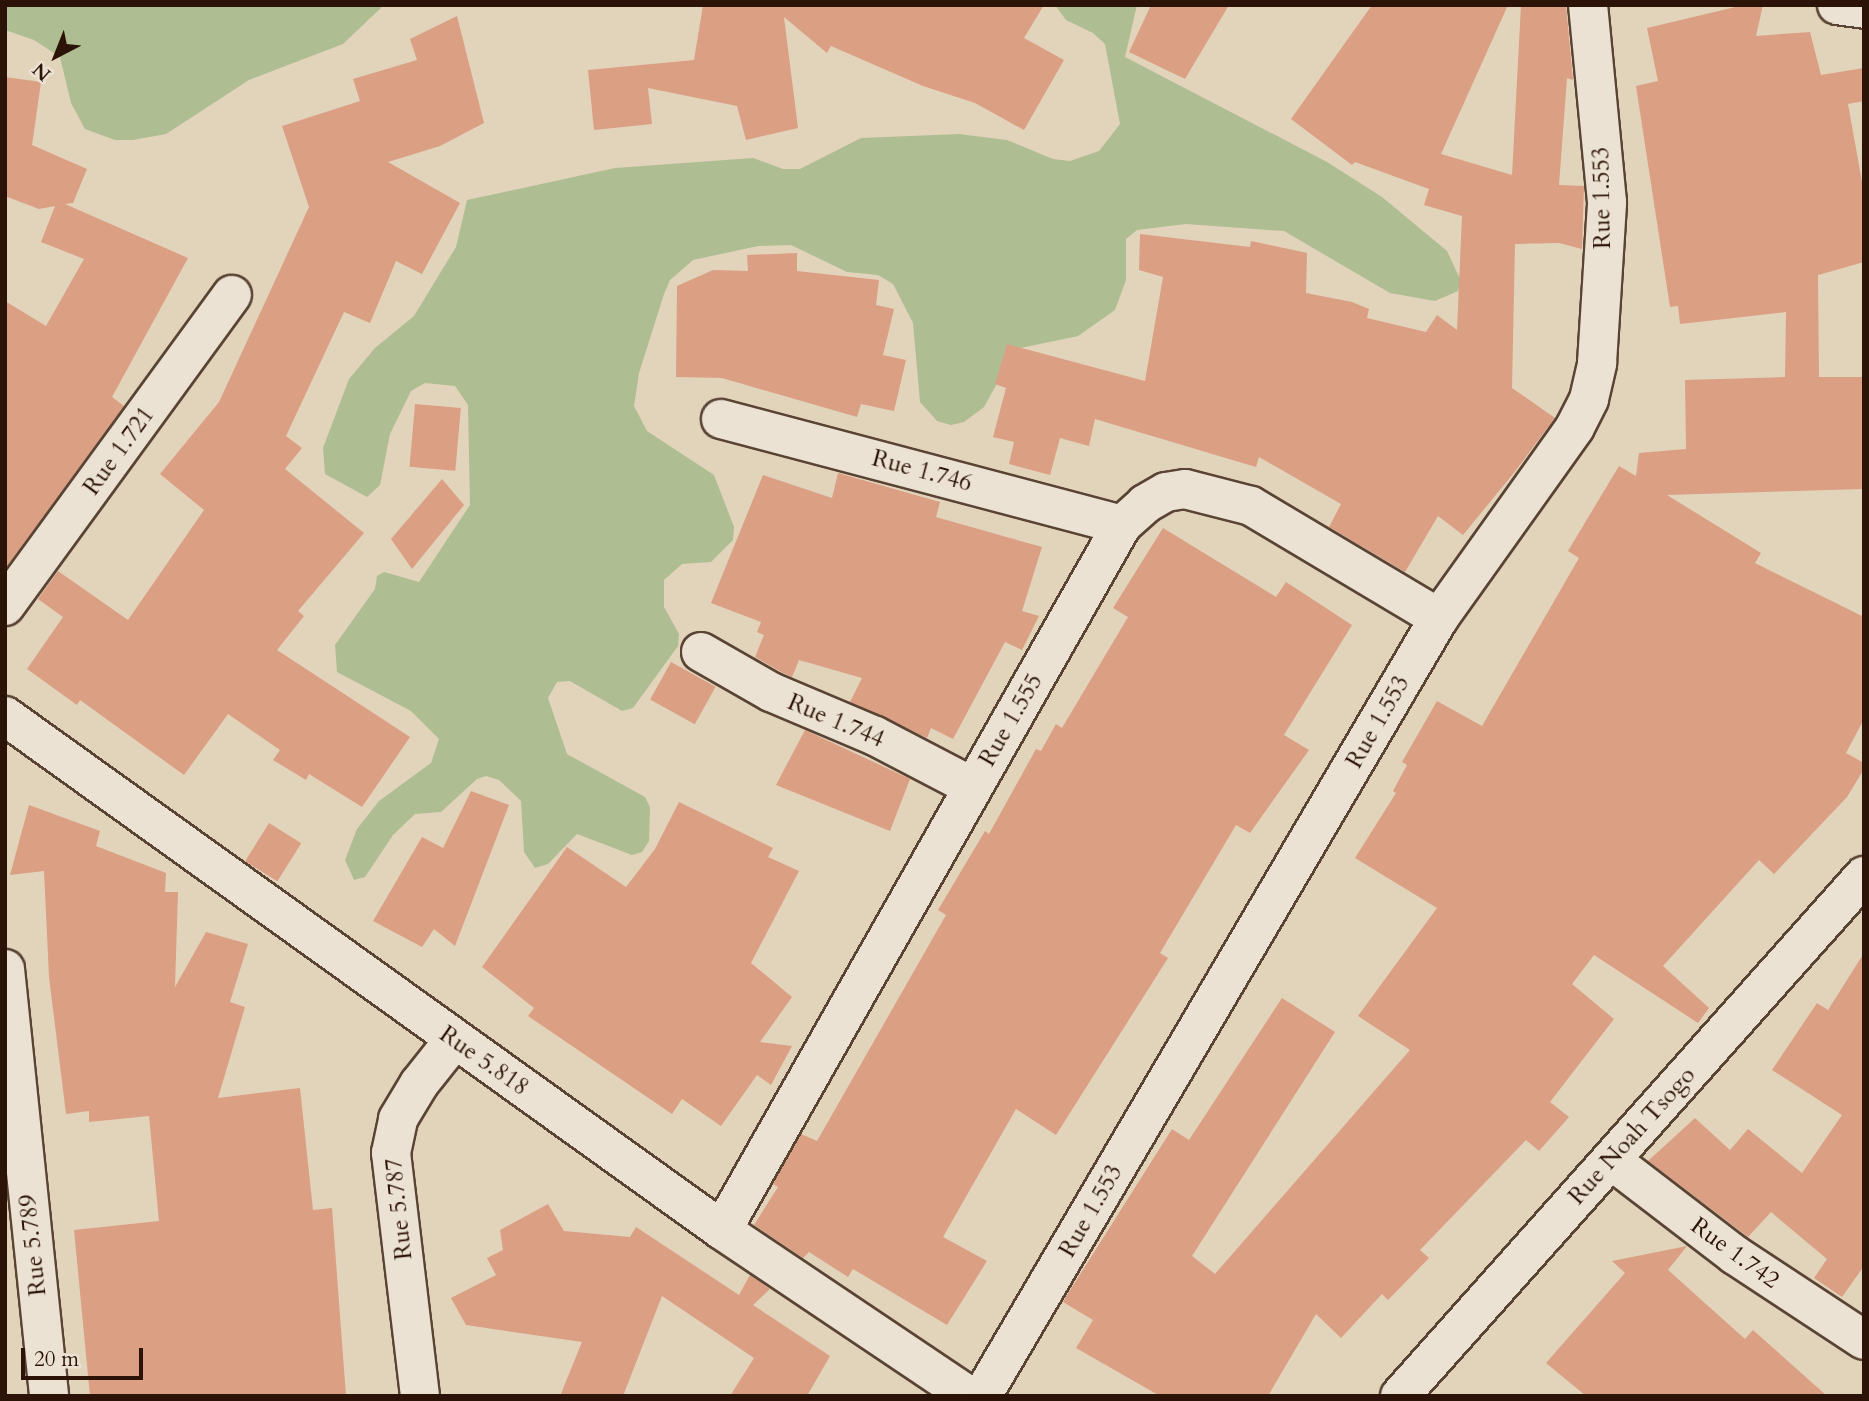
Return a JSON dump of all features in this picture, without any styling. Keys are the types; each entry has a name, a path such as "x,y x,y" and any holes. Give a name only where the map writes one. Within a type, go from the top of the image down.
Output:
{"street":[{"name":"Rue 1.553","path":"982,1396 1439,618 1575,427 1589,399 1597,363 1607,202 1588,5"},
{"path":"1837,5 1864,9"},
{"name":"Rue 1.721","path":"5,607 232,295"},
{"name":"Rue 1.746","path":"721,419 1122,526"},
{"name":"Rue 1.555","path":"722,1230 1122,526 1166,492 1185,489 1251,506 1439,618"},
{"name":"Rue 1.744","path":"701,652 771,692 876,736 973,787"},
{"name":"Rue 5.818","path":"5,716 722,1230 969,1396"},
{"name":"Rue Noah Tsogo","path":"1400,1396 1864,876"},
{"name":"Rue 5.789","path":"5,969 49,1396"},
{"name":"Rue 5.787","path":"420,1396 391,1153 398,1119 419,1084 454,1040"},
{"name":"Rue 1.742","path":"1611,1160 1735,1255 1864,1340"}],"green space":[{"path":"5,5 384,5 343,44 249,80 166,134 133,140 115,140 85,129 71,103 60,57 34,40 5,30"},
{"path":"1055,5 1137,5 1125,57 1327,162 1382,197 1447,251 1461,281 1458,291 1435,301 1390,293 1284,231 1186,224 1137,230 1126,239 1126,280 1115,310 1078,336 1016,349 984,407 964,422 951,425 937,421 920,402 913,323 893,284 878,275 847,272 791,245 758,246 693,260 670,280 664,294 639,373 634,406 647,431 714,475 734,527 733,540 711,562 682,564 664,580 664,607 679,634 678,646 633,708 622,711 570,681 557,682 548,698 567,754 645,797 650,807 649,841 642,852 632,855 577,834 548,864 535,868 524,852 521,801 499,780 486,776 477,779 441,812 415,814 393,835 365,877 354,880 345,860 357,829 379,801 431,763 439,739 411,711 337,672 335,645 375,589 377,576 384,572 419,582 470,505 468,405 455,386 425,383 411,391 390,434 380,485 367,497 325,474 323,448 349,379 375,348 414,316 456,247 467,200 615,168 753,158 783,169 800,169 861,138 959,134 1007,140 1053,159 1070,161 1099,151 1120,124 1105,44 1093,33 1066,20"}],"building":[{"path":"703,5 1044,5 1024,38 1064,60 1024,130 975,103 923,86 831,46 827,53 784,17 798,128 746,140 737,106 648,88 652,124 594,130 588,70 694,60"},
{"path":"1151,5 1229,5 1185,79 1129,52"},
{"path":"1372,5 1508,5 1441,154 1512,175 1521,5 1566,5 1573,80 1567,78 1559,185 1584,186 1582,249 1559,243 1515,244 1512,388 1555,418 1513,474 1463,535 1438,516 1405,572 1329,527 1341,504 1259,457 1256,467 1095,419 1089,446 1060,438 1050,475 1009,464 1014,442 993,437 1006,388 995,384 1007,344 1145,381 1163,277 1139,270 1140,234 1250,247 1251,241 1307,253 1306,293 1352,302 1369,309 1367,318 1426,332 1437,315 1457,330 1462,216 1424,205 1429,189 1355,162 1352,165 1291,119"},
{"path":"1744,5 1763,5 1756,36 1810,32 1821,75 1864,68 1864,101 1848,104 1864,193 1864,262 1818,275 1819,377 1864,377 1864,489 1667,495 1761,553 1755,563 1864,617 1864,719 1846,753 1864,763 1864,769 1847,797 1774,874 1759,860 1663,966 1709,1008 1698,1023 1594,955 1572,984 1614,1019 1550,1102 1569,1117 1539,1151 1526,1140 1420,1250 1429,1258 1388,1300 1382,1294 1341,1338 1316,1314 1268,1396 1160,1396 1076,1348 1093,1320 1063,1302 1067,1295 1172,1129 1189,1140 1282,998 1335,1032 1192,1256 1215,1274 1410,1050 1358,1016 1437,908 1355,858 1396,793 1393,791 1407,765 1402,762 1437,701 1482,726 1579,558 1568,551 1619,466 1636,476 1639,453 1686,449 1685,380 1785,377 1786,312 1680,324 1678,306 1670,307 1636,86 1658,81 1647,28"},
{"path":"457,16 484,123 440,146 388,162 460,203 422,274 396,261 370,323 344,312 286,436 302,448 285,469 364,533 298,611 304,616 277,650 410,737 362,807 309,774 306,780 273,760 280,750 228,714 184,775 80,700 77,705 27,669 63,617 38,599 58,571 128,620 204,510 160,474 219,402 309,207 282,126 360,101 353,79 417,60 410,39"},
{"path":"5,77 41,82 32,145 87,169 73,203 65,204 188,258 112,397 124,406 5,569 5,301 46,326 84,259 41,242 55,206 39,209 5,196"},
{"path":"797,253 797,271 879,280 876,305 894,309 883,355 906,360 894,411 861,404 857,417 722,378 676,377 677,286 713,270 748,271 747,255"},
{"path":"415,404 461,408 455,471 410,467"},
{"path":"838,473 940,502 936,517 1042,547 1022,611 1039,616 1022,650 1005,642 953,739 931,728 927,738 850,702 862,678 799,660 792,677 781,672 755,657 764,635 757,632 761,622 711,603 763,475 832,498"},
{"path":"442,479 464,505 412,569 391,539"},
{"path":"1163,528 1276,597 1286,582 1352,625 1284,735 1309,750 1250,833 1236,825 1160,953 1168,958 1056,1135 1016,1109 943,1237 987,1261 947,1325 853,1269 848,1277 809,1252 803,1258 754,1225 778,1187 773,1184 801,1134 817,1141 946,915 938,910 985,831 989,834 1036,749 1041,751 1056,724 1062,728 1128,617 1113,608"},
{"path":"671,662 716,687 695,724 650,700"},
{"path":"805,730 910,779 890,831 776,785"},
{"path":"471,791 509,805 455,946 434,929 422,947 373,921 422,837 443,848"},
{"path":"679,802 773,848 768,857 799,871 751,963 792,997 760,1042 792,1046 771,1085 757,1075 721,1126 682,1099 672,1114 528,1016 534,1008 482,967 567,847 626,887 655,849"},
{"path":"29,805 100,831 96,846 166,873 165,892 178,892 175,987 206,932 248,944 230,1002 245,1007 218,1098 300,1088 313,1210 332,1208 346,1396 90,1396 74,1230 159,1221 149,1116 89,1122 89,1111 66,1114 49,977 44,871 10,875"},
{"path":"269,823 301,843 277,881 245,861"},
{"path":"1864,953 1864,1266 1842,1297 1814,1278 1827,1259 1771,1212 1748,1237 1648,1161 1695,1118 1730,1150 1748,1129 1802,1173 1842,1115 1772,1070 1817,1003 1828,1010"},
{"path":"548,1204 564,1231 630,1237 636,1227 739,1295 750,1275 770,1289 753,1305 830,1356 807,1396 730,1396 754,1358 662,1296 623,1396 560,1396 582,1342 466,1325 451,1298 496,1275 487,1258 503,1250 500,1230"},
{"path":"1687,1246 1668,1270 1745,1339 1753,1330 1827,1396 1586,1396 1546,1363 1625,1273 1612,1261"}]}
